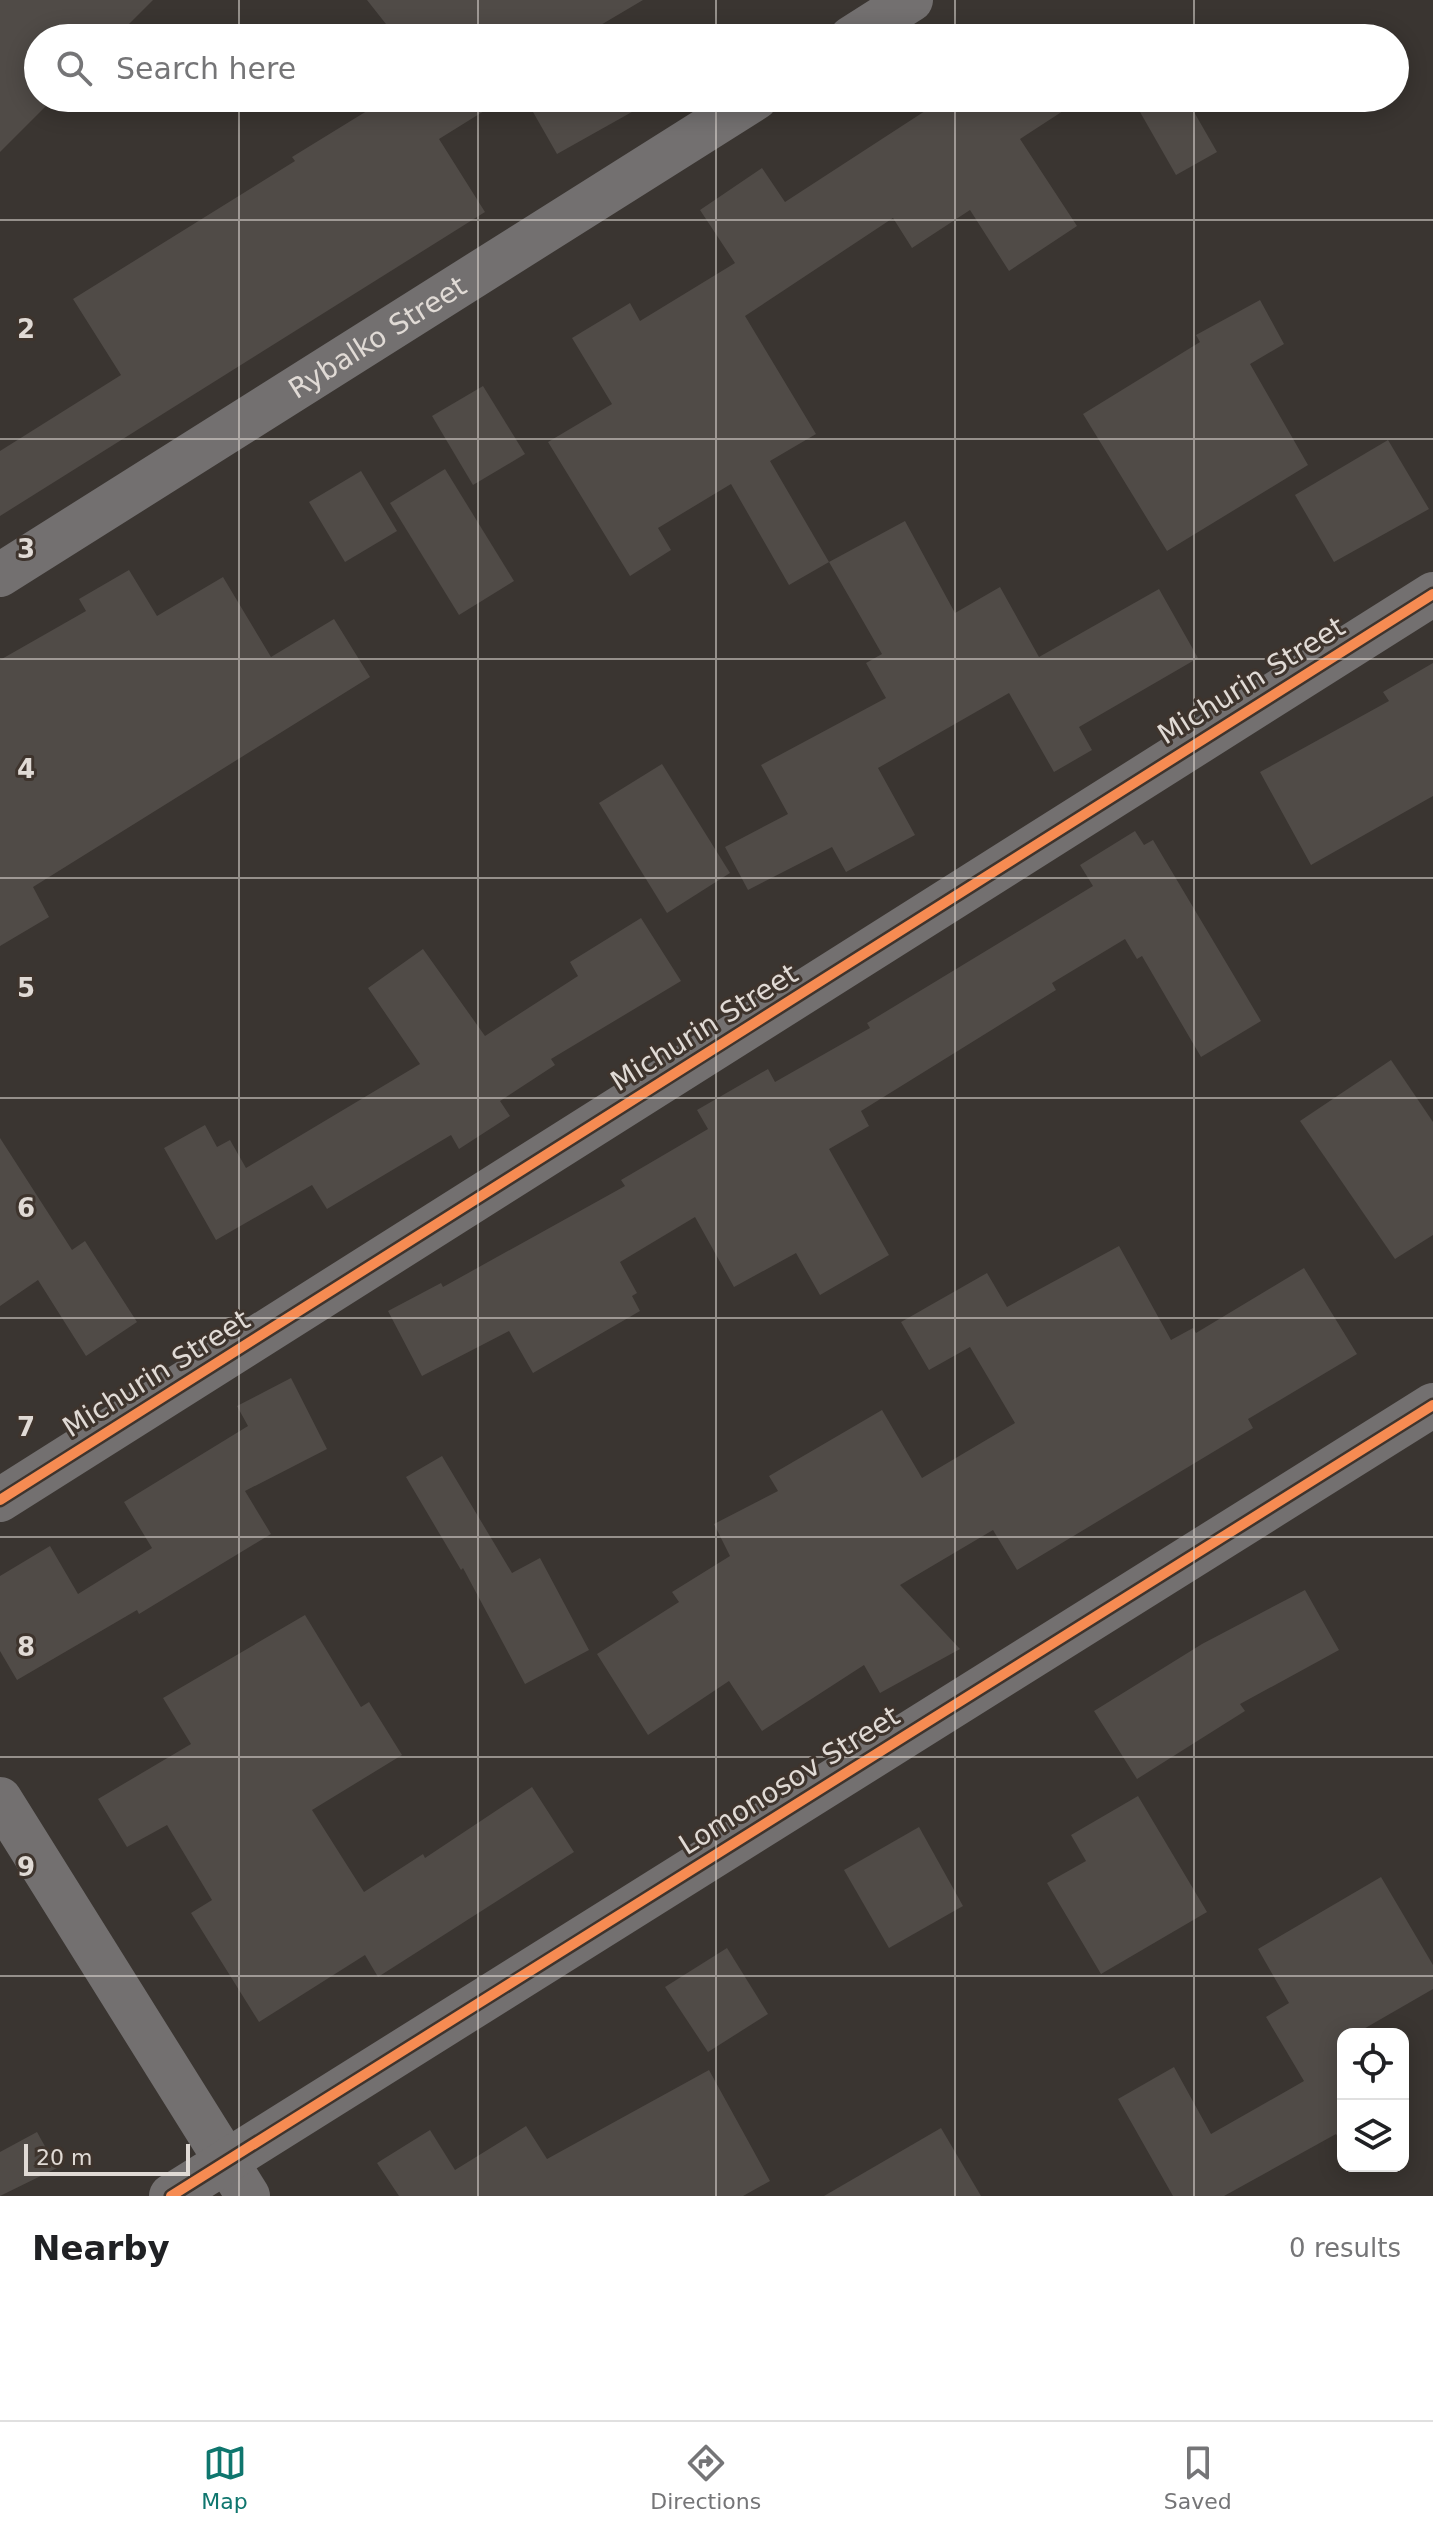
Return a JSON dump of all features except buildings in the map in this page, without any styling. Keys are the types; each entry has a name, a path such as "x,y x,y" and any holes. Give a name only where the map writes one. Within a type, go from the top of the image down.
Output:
{"street":[{"path":"873,24 911,0"},
{"name":"Rybalko Street","path":"0,575 734,112"},
{"name":"Michurin Street","path":"0,1500 1433,594"},
{"name":"Lomonosov Street","path":"171,2196 237,2179 1433,1405"},
{"path":"0,1799 237,2179"}],"cycle path":[{"path":"0,1500 1433,594"},
{"path":"171,2196 1433,1405"}]}
